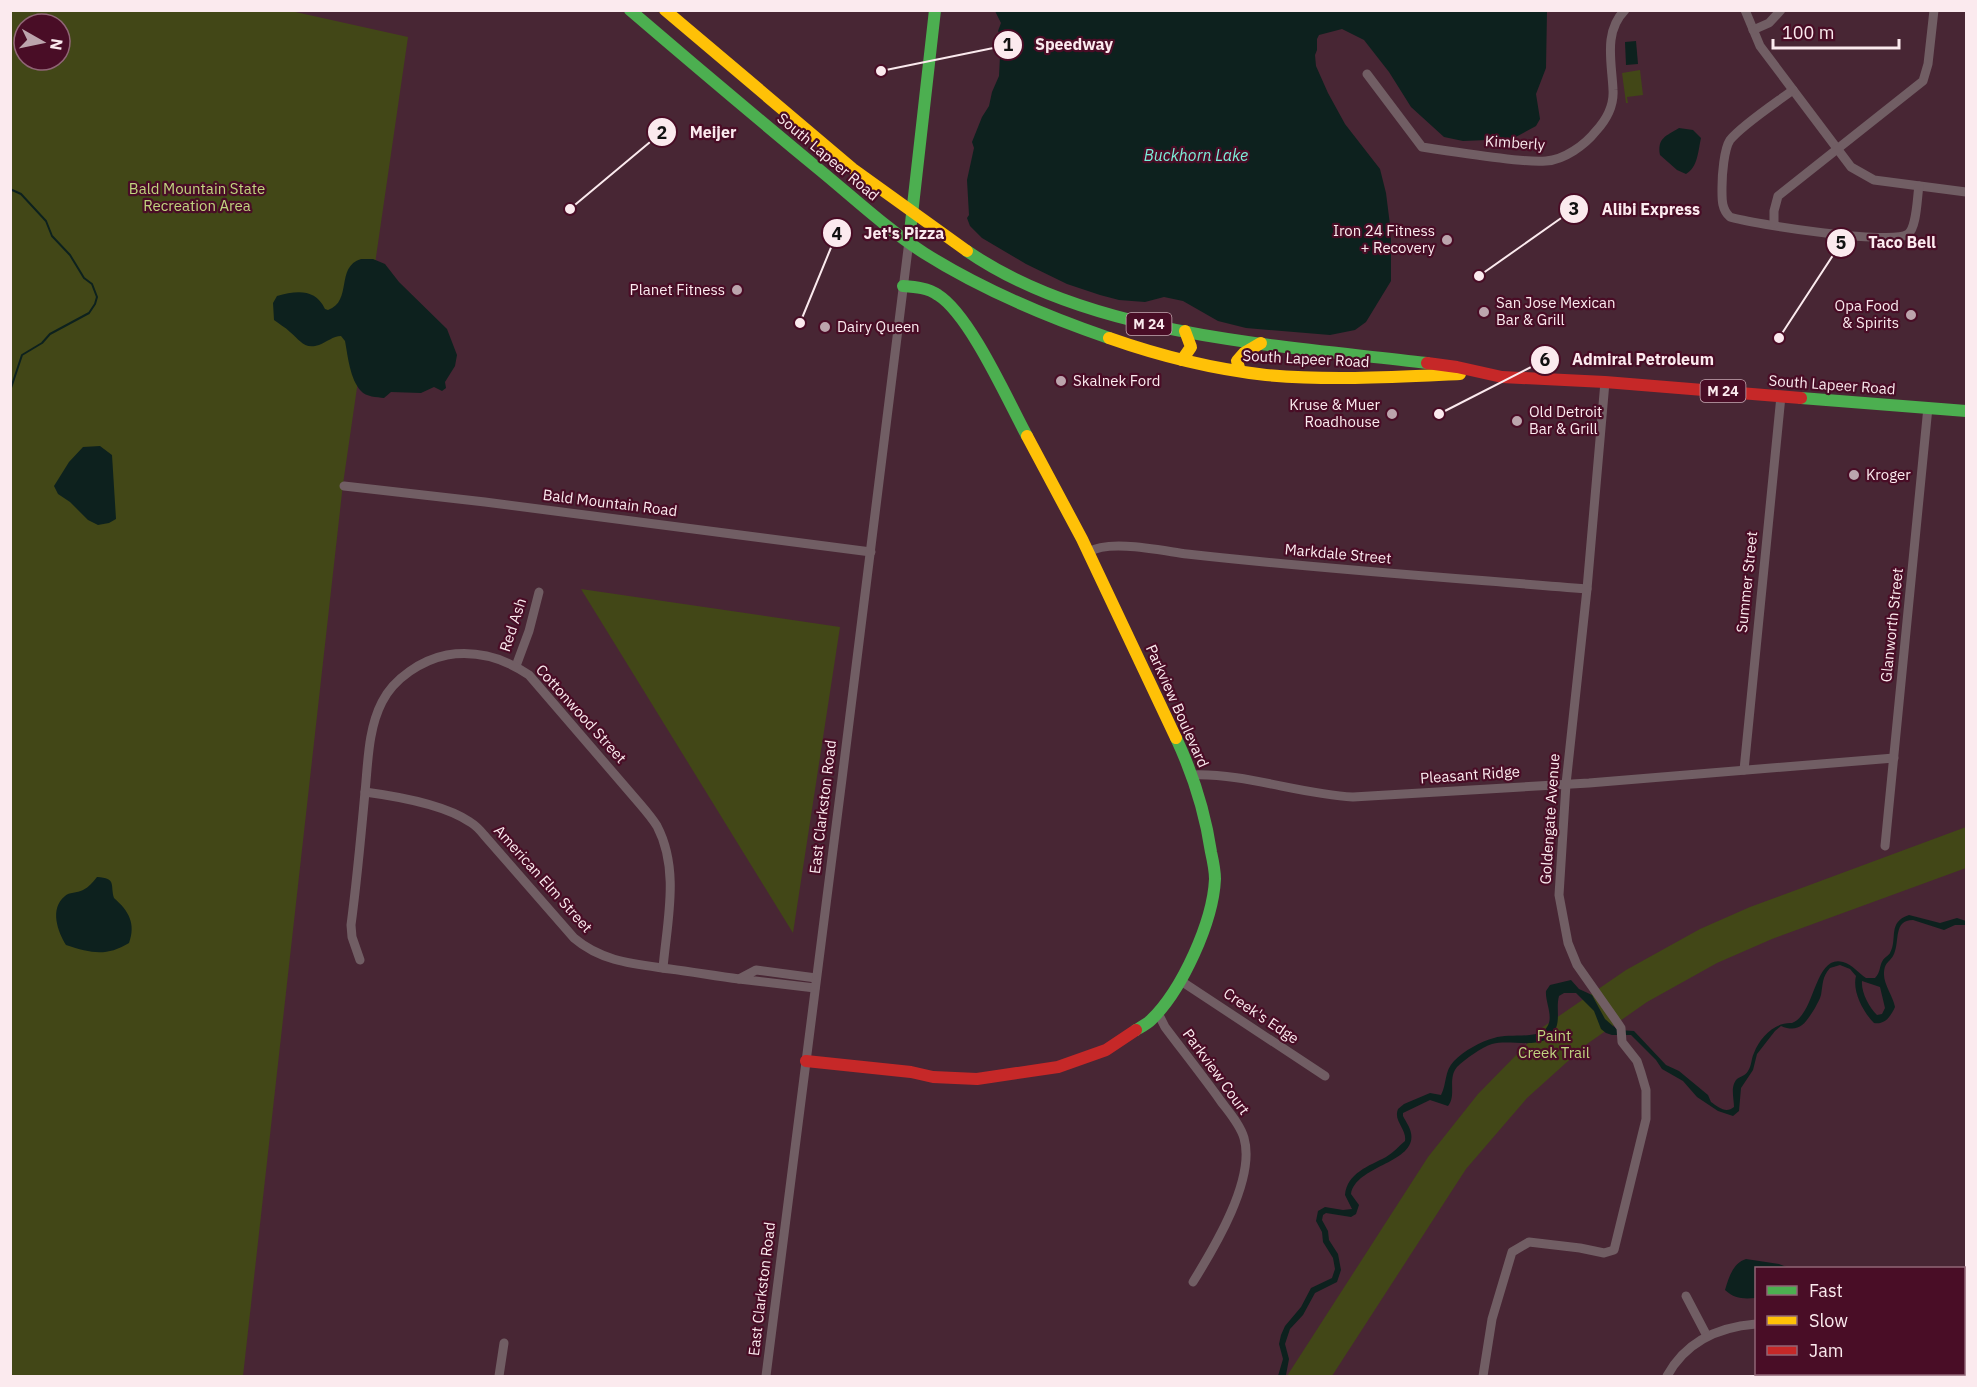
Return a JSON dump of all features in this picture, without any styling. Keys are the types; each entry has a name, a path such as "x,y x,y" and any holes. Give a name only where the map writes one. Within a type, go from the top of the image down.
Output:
{"main road":[{"name":"South Lapeer Road","path":"630,10 815,167 909,240 936,260 1025,307 1098,334 1182,360 1240,371 1338,378 1480,374"},
{"path":"909,240 935,10"},
{"name":"South Lapeer Road","path":"668,14 853,169 912,213 979,259 1039,291 1070,303 1185,331 1457,368 1502,377 1605,382 1966,411"},
{"path":"654,31 668,14"},
{"path":"712,79 718,74 730,76 803,135 820,141"},
{"name":"Parkview Boulevard","path":"806,1061 911,1072 933,1077 989,1078 1058,1067 1106,1050 1158,1013 1181,981 1198,945 1213,898 1215,877 1209,837 1192,775 1089,552 973,337 954,307 930,289 918,285 903,286"},
{"path":"1182,360 1191,347 1185,331"},
{"path":"1240,371 1238,361 1244,353 1261,343"}],"street":[{"name":"Kimberly","path":"1367,74 1422,147 1522,160 1548,161 1570,153 1588,141 1602,125 1611,105 1613,92 1612,35 1619,16 1624,10"},
{"path":"1745,10 1760,46 1851,167 1874,180 1966,192"},
{"path":"1753,30 1769,23 1781,10"},
{"path":"1774,224 1774,211 1778,196 1923,81 1928,64 1934,10"},
{"path":"1793,90 1729,141 1724,160 1722,204 1730,217 1854,236 1886,239 1905,237 1911,232 1914,224 1919,186"},
{"name":"East Clarkston Road","path":"766,1377 909,240"},
{"name":"Goldengate Avenue","path":"1483,1377 1492,1319 1512,1252 1529,1242 1604,1253 1614,1250 1646,1119 1646,1090 1637,1060 1622,1042 1621,1028 1601,996 1577,965 1568,943 1559,895 1566,784 1587,589 1605,382"},
{"name":"Summer Street","path":"1744,770 1781,396"},
{"name":"Glanworth Street","path":"1886,846 1928,407"},
{"name":"Bald Mountain Road","path":"344,486 485,501 871,552"},
{"name":"Markdale Street","path":"1089,552 1095,548 1117,547 1272,564 1587,589"},
{"name":"Red Ash","path":"516,666 540,592"},
{"name":"Cottonwood Street","path":"360,960 352,938 351,925 371,742 382,701 414,667 437,657 463,652 484,655 516,666 529,675 556,704 656,826 666,850 671,871 663,968"},
{"name":"Pleasant Ridge","path":"1192,775 1218,775 1353,797 1566,784 1894,758"},
{"name":"American Elm Street","path":"365,792 395,796 438,808 470,822 584,946 600,955 630,964 815,988"},
{"name":"American Elm Street","path":"739,979 756,970 816,978"},
{"name":"Creek's Edge","path":"1181,981 1325,1076"},
{"name":"Parkview Court","path":"1158,1013 1165,1027 1233,1119 1244,1138 1246,1161 1232,1209 1193,1282"},
{"path":"1686,1296 1707,1336"},
{"path":"1667,1377 1671,1369 1690,1349 1707,1336 1719,1330 1755,1324"},
{"path":"499,1377 504,1343"}],"green space":[{"name":"Bald Mountain State Recreation Area","path":"10,11 291,11 408,37 343,484 243,1376 11,1376"},
{"path":"1640,70 1643,95 1627,97 1628,103 1626,103 1622,73"},
{"path":"581,589 840,627 793,933"},
{"name":"Paint Creek Trail","path":"1966,827 1966,868 1772,939 1717,963 1647,1002 1587,1044 1527,1098 1466,1169 1332,1376 1287,1376 1428,1157 1478,1094 1540,1029 1626,970 1700,929 1750,907"}],"water":[{"name":"Buckhorn Lake","path":"995,11 1547,11 1546,68 1536,94 1540,119 1536,126 1512,139 1463,141 1444,137 1411,107 1389,72 1364,40 1342,29 1319,35 1315,55 1316,66 1328,93 1345,124 1380,169 1386,193 1391,233 1391,281 1366,322 1355,330 1330,335 1246,328 1218,321 1183,301 1164,297 1145,302 1119,300 1067,284 1026,264 982,238 970,226 967,218 969,215 967,180 974,148 972,142 989,106 999,76 1001,36 998,31 1001,23"},
{"path":"1636,41 1638,64 1626,65 1625,42"},
{"path":"1679,128 1693,130 1701,138 1695,163 1686,174 1677,170 1660,155 1659,149 1661,141"},
{"path":"361,259 373,259 385,264 399,282 447,329 457,355 455,366 445,382 446,388 442,391 434,387 421,393 391,392 384,398 366,394 361,391 354,380 345,341 341,336 319,345 310,346 274,320 273,303 277,296 284,294 298,292 310,294 321,302 325,309 336,306 343,292 348,269"},
{"path":"100,446 112,455 116,519 98,525 88,520 70,502 58,494 54,486 69,462 83,447"},
{"path":"97,877 108,879 112,883 114,898 130,918 132,930 129,943 106,952 91,952 66,945 56,920 60,901 69,894 85,889"},
{"path":"1909,915 1940,923 1957,918 1966,921 1966,925 1955,925 1944,930 1913,920 1902,923 1898,932 1896,949 1884,970 1885,982 1895,1007 1889,1017 1881,1023 1874,1023 1862,1007 1857,995 1856,976 1850,969 1840,965 1830,968 1824,978 1819,1000 1805,1022 1793,1029 1781,1026 1757,1054 1753,1070 1741,1088 1739,1111 1733,1116 1718,1111 1697,1097 1683,1081 1662,1069 1631,1035 1606,1033 1601,1029 1594,1011 1576,993 1564,993 1559,996 1558,1020 1551,1036 1536,1042 1492,1044 1469,1057 1454,1072 1452,1097 1448,1106 1430,1100 1403,1113 1411,1133 1410,1143 1405,1151 1396,1158 1363,1176 1355,1184 1351,1194 1359,1205 1356,1214 1351,1217 1326,1213 1323,1215 1322,1220 1328,1231 1329,1240 1338,1254 1341,1270 1337,1282 1315,1293 1303,1315 1290,1329 1285,1344 1289,1359 1286,1375 1278,1376 1283,1359 1279,1344 1285,1326 1301,1307 1311,1288 1332,1278 1335,1269 1333,1258 1323,1242 1322,1232 1316,1221 1318,1211 1325,1207 1352,1209 1345,1195 1350,1181 1360,1171 1389,1155 1405,1141 1397,1117 1398,1109 1430,1093 1441,1095 1449,1069 1458,1057 1489,1039 1531,1035 1543,1031 1550,1019 1546,991 1550,985 1571,980 1579,989 1592,995 1605,1019 1613,1026 1619,1030 1634,1031 1666,1065 1679,1071 1708,1095 1711,1102 1728,1110 1734,1107 1735,1082 1748,1071 1760,1041 1774,1028 1786,1023 1792,1023 1800,1017 1826,967 1833,962 1843,962 1866,978 1875,978 1883,960 1890,953 1895,926 1902,918","holes":["1862,981 1880,987 1885,1008 1882,1014 1877,1015 1866,999"]},
{"path":"1746,1259 1786,1267 1755,1267 1755,1298 1739,1298 1725,1290 1735,1267"}],"waterway":[{"path":"10,189 21,194 46,221 52,236 70,255 84,278 92,284 97,297 89,313 50,334 42,343 22,355 10,391"}],"traffic: fast":[{"path":"630,10 871,214 910,244 991,290 1037,311 1109,338"},
{"path":"909,241 935,10"},
{"path":"967,251 1017,280 1071,302 1128,319 1249,342 1427,363"},
{"path":"903,286 930,291 950,305 975,339 1027,436"},
{"path":"1801,398 1966,411"},
{"path":"1136,1030 1163,1007 1184,974 1202,935 1213,896 1215,872 1202,808 1188,765 1176,738"}],"traffic: slow":[{"path":"665,10 853,169 967,251"},
{"path":"1182,360 1191,347 1185,331"},
{"path":"1109,338 1187,361 1266,375 1339,378 1460,374"},
{"path":"1240,371 1237,361 1244,353 1261,343"},
{"path":"1027,436 1082,539 1176,738"}],"traffic: jam":[{"path":"1427,363 1502,377 1605,382 1801,398"},
{"path":"806,1061 911,1072 933,1077 977,1079 1058,1067 1106,1050 1136,1030"}],"place":[{"name":"Speedway","path":"881,71"},
{"name":"Meijer","path":"570,209"},
{"name":"Iron 24 Fitness + Recovery","path":"1447,240"},
{"name":"Alibi Express","path":"1479,276"},
{"name":"Planet Fitness","path":"737,290"},
{"name":"San Jose Mexican Bar & Grill","path":"1484,312"},
{"name":"Opa Food & Spirits","path":"1911,315"},
{"name":"Jet's Pizza","path":"800,323"},
{"name":"Dairy Queen","path":"825,327"},
{"name":"Taco Bell","path":"1779,338"},
{"name":"Skalnek Ford","path":"1061,381"},
{"name":"Kruse & Muer Roadhouse","path":"1392,414"},
{"name":"Admiral Petroleum","path":"1439,414"},
{"name":"Old Detroit Bar & Grill","path":"1517,421"},
{"name":"Kroger","path":"1854,475"}]}
